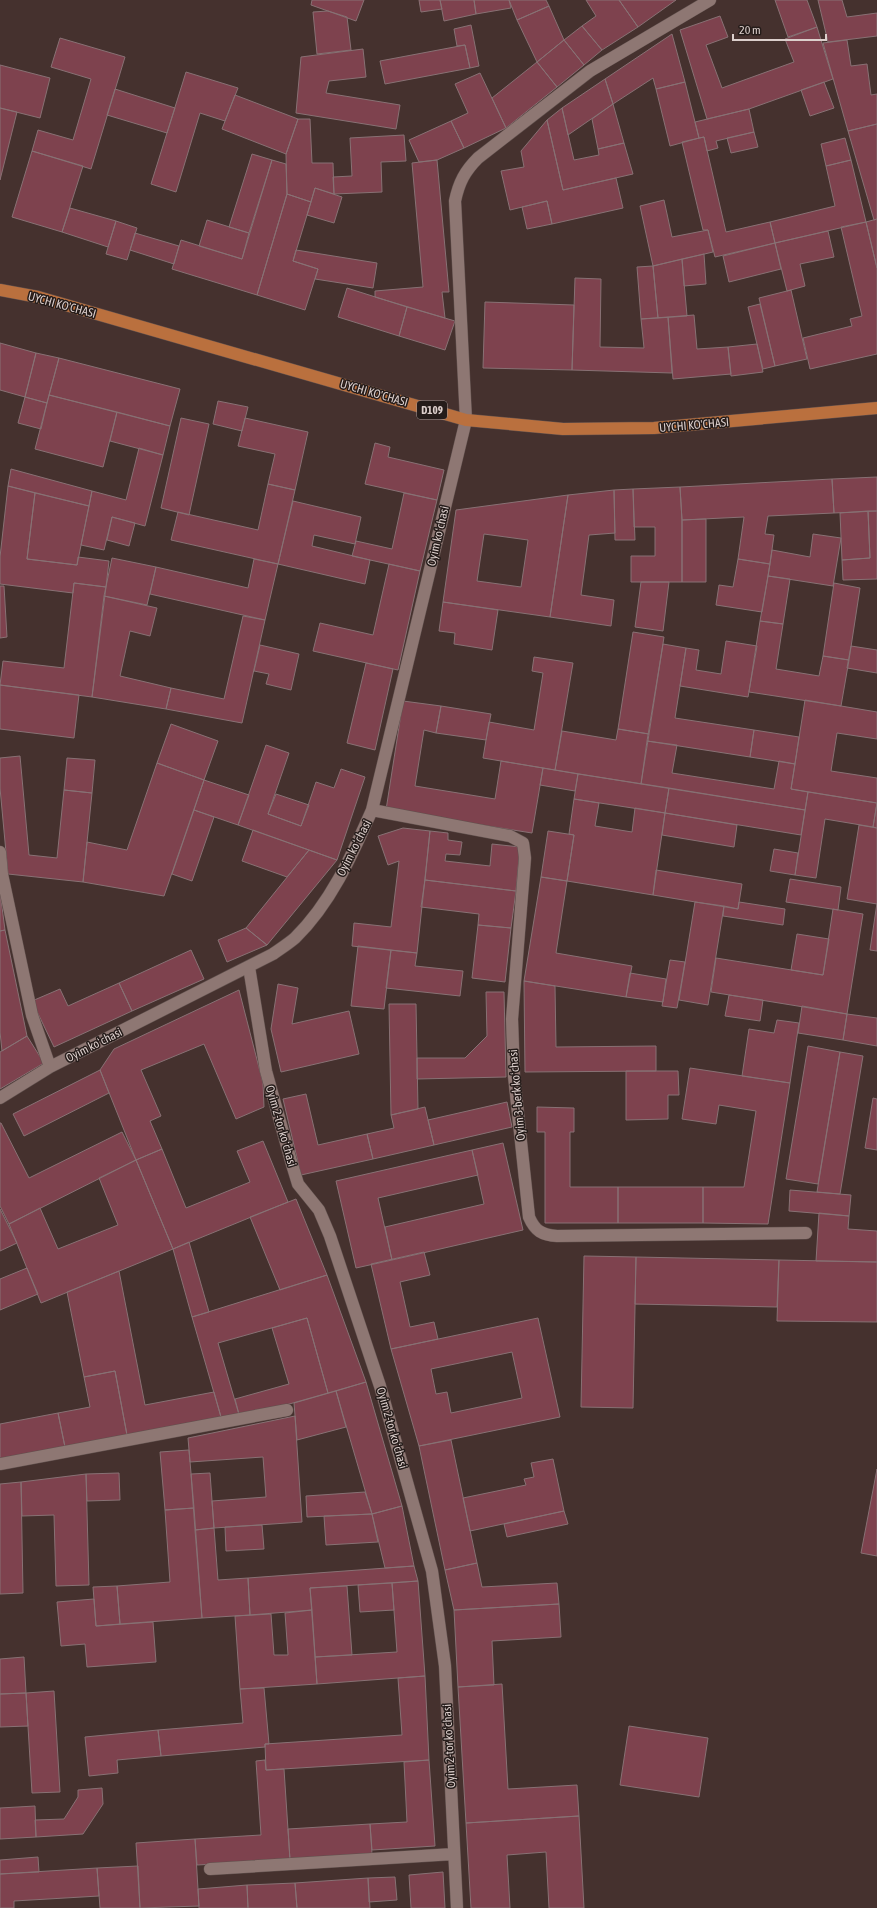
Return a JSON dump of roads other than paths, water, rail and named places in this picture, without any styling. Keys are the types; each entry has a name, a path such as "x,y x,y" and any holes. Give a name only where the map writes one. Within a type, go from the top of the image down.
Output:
{"main road":[{"name":"UYCHI KO'CHASI","path":"0,290 38,297 466,420 563,429 654,428 877,408"}],"street":[{"name":"Oyim koʻchasi","path":"0,1098 50,1067 250,967 273,954 294,939 311,921 326,901 353,853 372,810 466,420 455,201 462,178 478,158 590,71 710,0"},
{"name":"Oyim 3-berk koʻchasi","path":"372,810 510,836 523,842 525,858 512,1020 514,1076 529,1217 533,1226 538,1232 557,1236 806,1233"},
{"path":"0,852 2,874 32,1015 50,1067"},
{"name":"Oyim 2-tor koʻchasi","path":"250,967 266,1071 291,1161 298,1184 319,1210 330,1236 380,1386 432,1571 445,1666 457,1908"},
{"path":"0,1464 287,1410"},
{"path":"210,1869 454,1854"}]}
